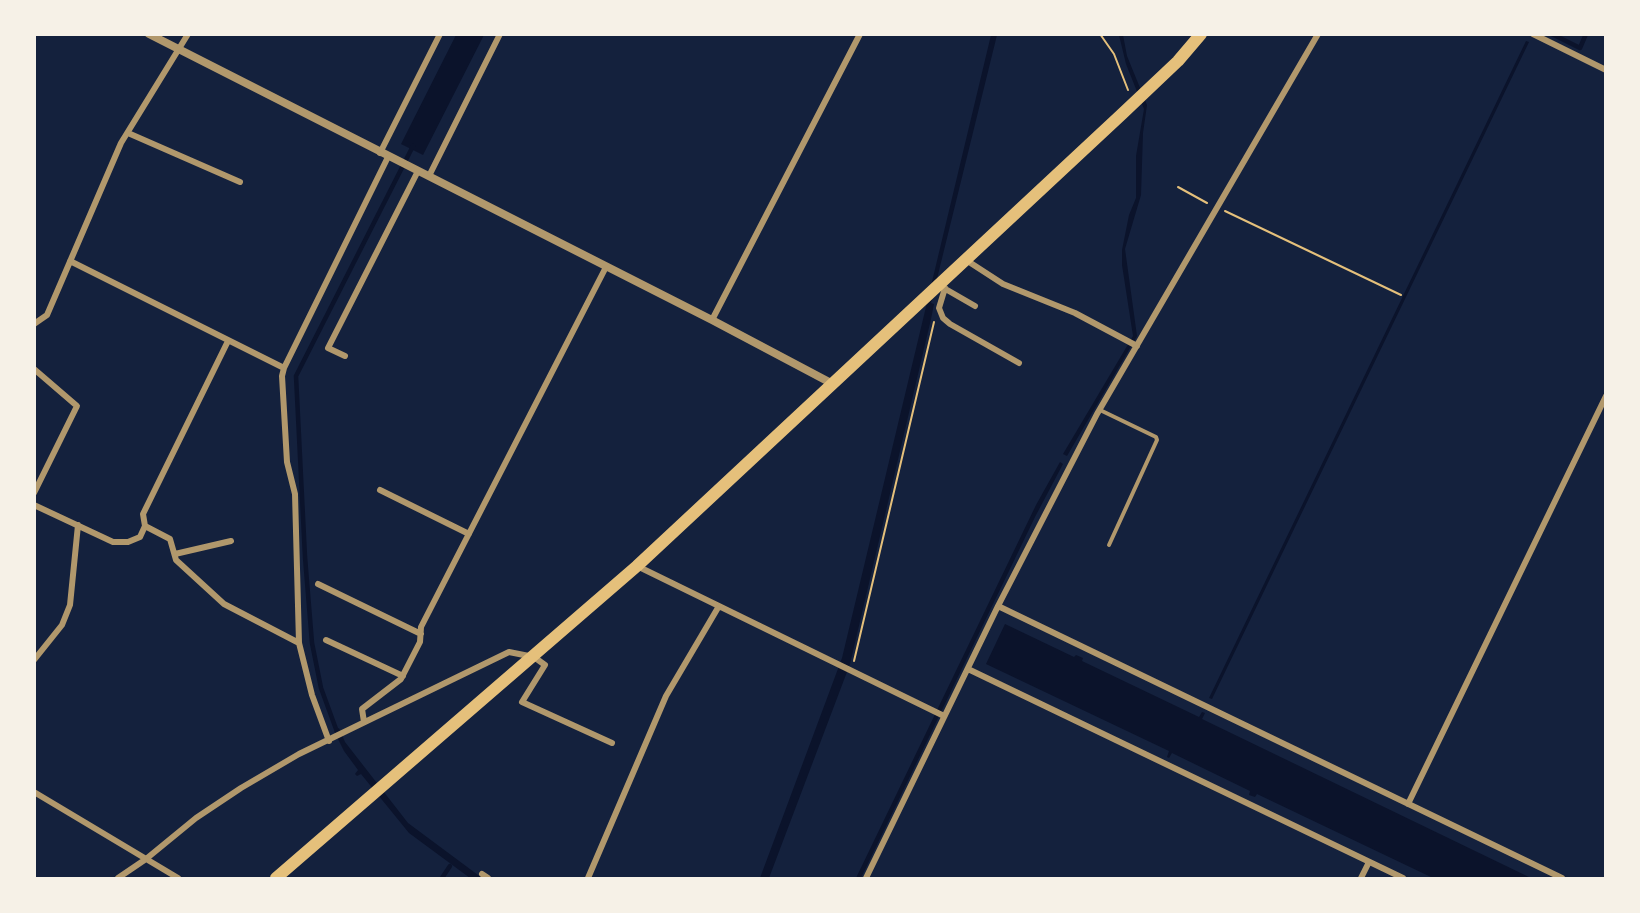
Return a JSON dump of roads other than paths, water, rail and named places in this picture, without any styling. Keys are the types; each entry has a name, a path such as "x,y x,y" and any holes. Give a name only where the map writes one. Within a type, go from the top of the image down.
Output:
{"highway":[{"path":"276,879 637,566 831,383 942,287 965,260 1178,61 1201,34"}],"street":[{"path":"148,34 712,320 831,383"},
{"path":"34,324 47,315 121,143 188,34"},
{"path":"329,741 312,695 298,643 295,494 287,462 282,376 440,34"},
{"path":"429,176 500,34"},
{"path":"712,320 860,34"},
{"path":"866,879 998,606 1100,410 1318,34"},
{"path":"1533,34 1605,70"},
{"path":"128,133 240,182"},
{"path":"345,356 328,348 418,171"},
{"path":"965,260 1004,284 1076,313 1137,346"},
{"path":"70,261 284,368"},
{"path":"364,722 362,709 402,676 420,642 422,627 606,267"},
{"path":"975,306 942,287 939,308 943,318 1018,363"},
{"path":"34,505 113,542 128,542 140,537 144,526 143,514 228,341"},
{"path":"34,369 77,406 34,493"},
{"path":"1408,804 1605,396"},
{"path":"380,490 469,534"},
{"path":"34,660 62,625 70,605 78,525"},
{"path":"144,526 170,539 176,560 224,604 298,643"},
{"path":"175,554 231,541"},
{"path":"637,566 944,716"},
{"path":"318,584 421,634"},
{"path":"588,879 666,696 719,606"},
{"path":"998,606 1562,879"},
{"path":"326,640 402,676"},
{"path":"118,879 196,818 298,754 509,652 534,657 545,665 522,702 612,743"},
{"path":"968,669 1403,879"},
{"path":"34,792 178,879"},
{"path":"1360,879 1368,862"}],"lane":[{"path":"1100,410 1156,437 1157,440 1109,545"}],"water":[{"path":"456,35 484,35 423,155 401,144"},
{"path":"991,35 997,35 931,303 934,304 931,319 850,664 769,878 760,878 842,658"},
{"path":"1119,35 1123,35 1127,56 1147,105 1143,133 1141,195 1125,249 1137,336 1067,456 1063,454 1133,336 1122,265 1122,250 1129,215 1136,198 1136,156 1144,109 1126,64"},
{"path":"1526,41 1529,42 1212,699 1209,698"},
{"path":"1060,462 1063,464 1035,517 861,878 856,878 1036,505"},
{"path":"1005,624 1074,657 1076,655 1083,658 1082,661 1199,717 1202,712 1205,713 1202,719 1531,878 1433,878 1257,794 1255,797 1249,795 1250,791 1172,753 1169,758 1167,757 1169,751 986,664"},
{"path":"339,728 345,742 408,823 482,878 470,878 409,833 361,774 357,776 355,774 358,770 344,751 334,731"}],"waterway":[{"path":"1552,34 1580,48 1586,34"},
{"path":"336,729 321,688 312,643 305,557 296,376 413,146"},
{"path":"442,878 450,866"}]}
